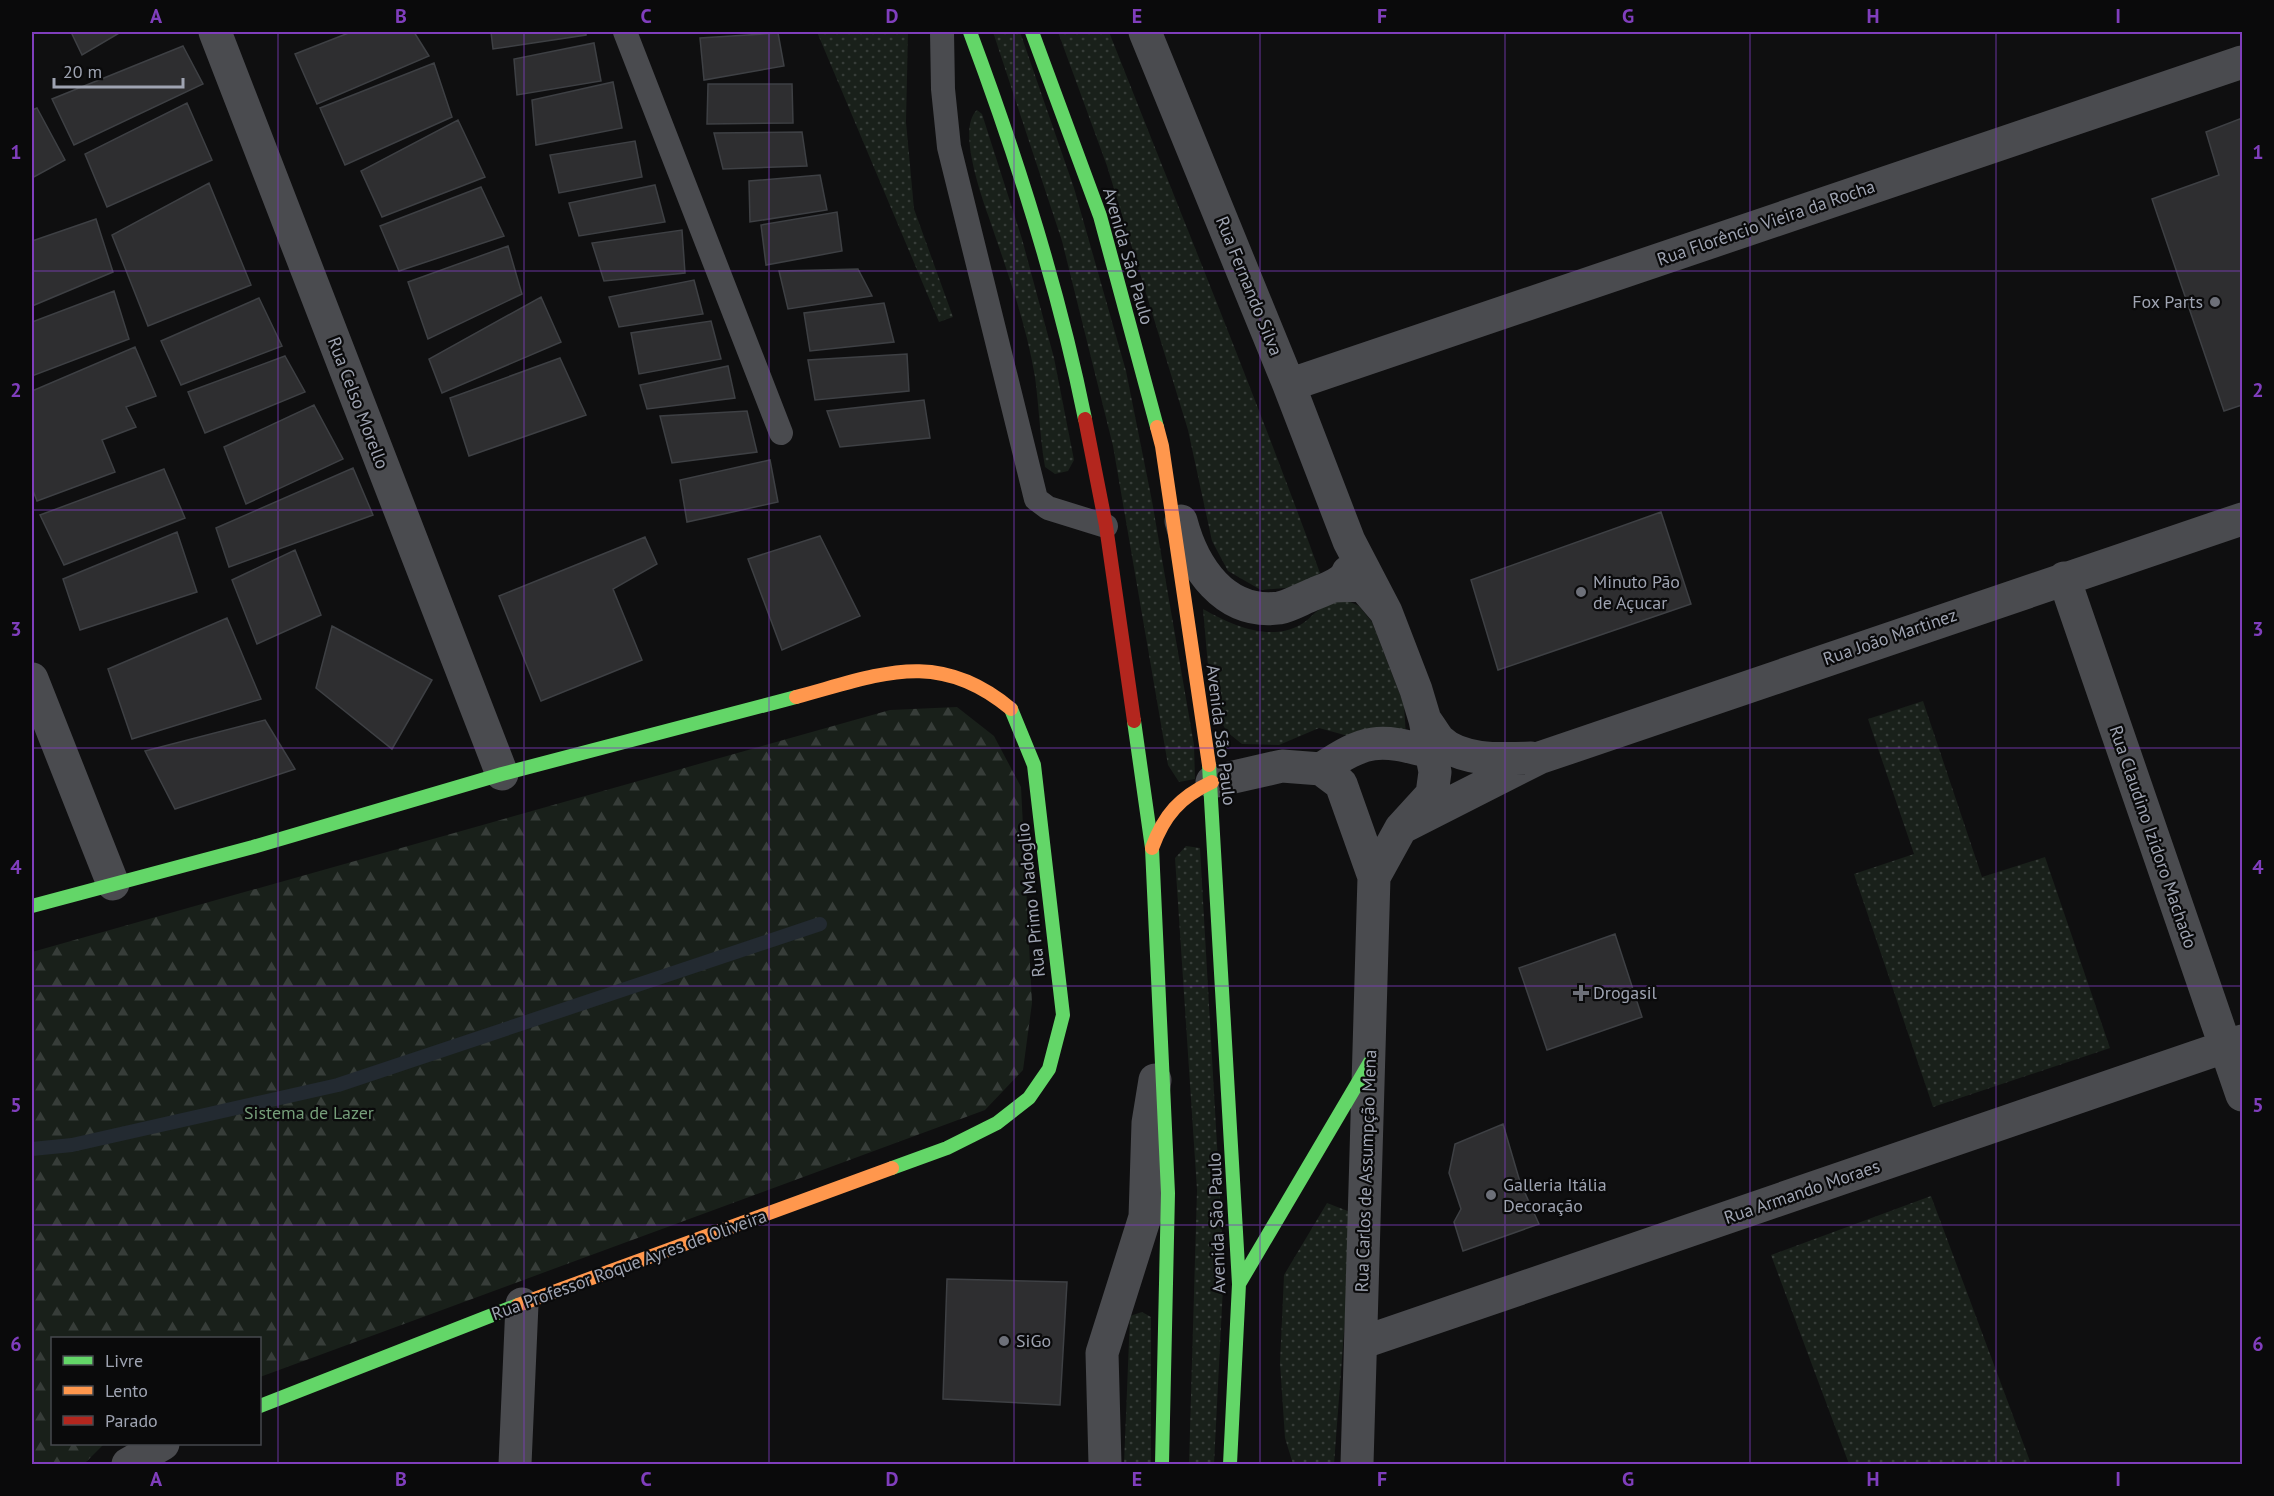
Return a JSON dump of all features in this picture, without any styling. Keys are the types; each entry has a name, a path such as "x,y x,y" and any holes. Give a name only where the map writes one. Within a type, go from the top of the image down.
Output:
{"main road":[{"path":"970,32 1002,117 1072,361 1106,525 1152,848 1168,1193 1162,1464"},
{"name":"Avenida São Paulo","path":"1032,32 1100,216 1162,446 1212,782 1239,1284 1230,1464"},
{"name":"Rua Primo Madoglio","path":"32,906 253,847 502,774 895,671 932,670 964,680 994,695 1011,709 1034,765 1063,1015 1049,1069 1029,1098 997,1123"},
{"path":"1152,848 1160,823 1175,804 1189,792 1212,782"},
{"path":"1239,1284 1370,1062"},
{"name":"Rua Professor Roque Ayres de Oliveira","path":"261,1406 522,1304 947,1148 997,1123"}],"street":[{"name":"Rua Celso Morello","path":"215,32 502,774"},
{"name":"Rua Fernando Silva","path":"1145,32 1289,385 1349,541 1386,612 1428,736 1435,772 1432,794 1401,828"},
{"name":"Rua Florêncio Vieira da Rocha","path":"1289,385 2242,62"},
{"path":"1162,446 1183,528 1196,563 1219,592 1250,607 1280,608 1333,586"},
{"name":"Rua João Martinez","path":"1401,828 1539,758 2242,519"},
{"name":"Rua Fernando Silva","path":"1333,586 1347,576 1351,560 1349,541"},
{"name":"Rua Claudino Izidoro Machado","path":"2064,578 2234,1044 2242,1095"},
{"name":"Rua Fernando Silva","path":"1333,586 1363,585 1386,612"},
{"path":"32,680 113,884"},
{"path":"1321,769 1352,749 1368,743 1396,743 1428,736"},
{"name":"Rua João Martinez","path":"1428,736 1465,753 1487,759 1539,758"},
{"path":"1212,782 1282,766 1321,769 1341,784 1374,877"},
{"path":"1374,877 1401,828"},
{"name":"Rua Carlos de Assumpção Mena","path":"1357,1464 1374,877"},
{"path":"1105,1464 1102,1353 1145,1217 1148,1123 1161,1036"},
{"name":"Rua Armando Moraes","path":"1361,1343 2234,1044"},
{"path":"515,1464 522,1304"},
{"path":"128,1464 160,1445"}],"lane":[{"path":"625,32 781,433"},
{"path":"942,32 943,89 949,147 1036,499 1048,508 1106,525"}],"green space":[{"path":"817,32 908,32 906,122 914,209 953,317 939,322"},
{"path":"993,32 1020,32 1074,188 1126,371 1152,501 1194,745 1195,779 1179,782 1168,765 1113,446 1062,241"},
{"path":"1058,32 1109,32 1243,369 1320,573 1298,587 1261,590 1228,571 1212,541 1188,430 1107,166"},
{"path":"977,110 982,114 1022,239 1054,358 1074,460 1068,471 1055,474 1045,467 1035,377 1026,336 972,161 969,131 971,119"},
{"path":"1344,599 1359,606 1372,622 1404,705 1406,736 1359,739 1319,728 1279,745 1242,744 1227,732 1216,712 1208,666 1203,609 1238,626 1263,632 1276,632 1300,625 1327,605"},
{"path":"1923,701 1982,877 2045,857 2110,1048 1933,1107 1854,874 1914,854 1868,719"},
{"name":"Sistema de Lazer","path":"957,707 994,736 1021,787 1032,1003 1023,1070 985,1110 261,1377 261,1337 51,1337 51,1445 103,1445 84,1464 32,1464 32,952 890,710"},
{"path":"1186,846 1200,848 1224,1267 1214,1464 1189,1464 1197,1190 1175,858"},
{"path":"1931,1196 2031,1464 1849,1464 1771,1255"},
{"path":"1327,1203 1353,1213 1334,1464 1293,1464 1285,1438 1280,1363 1284,1275"},
{"path":"1142,1312 1151,1317 1151,1464 1124,1464 1130,1316"}],"building":[{"path":"71,32 121,32 82,55"},
{"path":"351,32 414,32 429,56 317,104 295,54"},
{"path":"491,32 586,32 586,35 493,49"},
{"path":"778,33 784,66 704,80 700,38"},
{"path":"594,43 601,81 517,95 514,59"},
{"path":"183,46 203,84 74,145 52,99"},
{"path":"434,63 452,117 345,165 320,108"},
{"path":"613,82 622,128 536,145 532,100"},
{"path":"708,84 792,84 793,123 707,124"},
{"path":"187,103 212,160 107,207 85,154"},
{"path":"37,108 65,160 32,178 32,110"},
{"name":"Fox Parts","path":"2242,118 2242,405 2224,411 2152,199 2219,175 2206,132"},
{"path":"458,120 485,177 382,217 361,171"},
{"path":"802,132 807,166 723,169 714,133"},
{"path":"635,141 642,177 559,193 550,155"},
{"path":"820,175 827,210 750,222 749,181"},
{"path":"209,183 251,285 148,326 112,235"},
{"path":"655,185 665,222 579,236 569,203"},
{"path":"481,187 504,236 399,271 380,226"},
{"path":"837,212 842,251 766,265 761,225"},
{"path":"96,219 113,272 32,306 32,241"},
{"path":"682,230 685,273 604,281 592,243"},
{"path":"508,246 522,294 428,339 408,282"},
{"path":"858,269 872,296 788,309 779,271"},
{"path":"694,280 703,314 619,327 609,297"},
{"path":"114,291 129,339 32,376 32,322"},
{"path":"541,297 561,342 442,393 429,359"},
{"path":"259,298 282,346 181,385 161,341"},
{"path":"884,303 894,342 810,351 804,313"},
{"path":"711,321 721,359 639,374 631,333"},
{"path":"135,347 156,396 126,407 136,427 102,440 115,472 37,501 32,488 32,391"},
{"path":"907,354 909,391 815,400 808,360"},
{"path":"285,356 305,392 205,433 188,392"},
{"path":"560,358 586,415 469,456 450,398"},
{"path":"728,366 735,398 647,409 640,385"},
{"path":"924,400 930,438 840,447 827,411"},
{"path":"314,405 343,459 246,504 224,447"},
{"path":"747,411 757,452 672,463 660,416"},
{"path":"770,460 778,502 687,522 680,480"},
{"path":"353,468 373,515 229,567 216,528"},
{"path":"164,469 185,518 64,565 40,515"},
{"name":"Minuto Pão de Açucar","path":"1661,512 1691,604 1498,670 1471,580"},
{"path":"177,532 197,592 80,630 63,579"},
{"path":"820,536 860,616 782,650 748,559"},
{"path":"645,537 657,564 613,589 642,660 541,701 499,596"},
{"path":"295,550 321,615 257,644 232,580"},
{"path":"227,618 261,699 132,739 108,669"},
{"path":"332,626 432,680 392,749 316,688"},
{"path":"265,720 295,769 175,809 145,751"},
{"name":"Drogasil","path":"1615,934 1642,1017 1547,1050 1519,968"},
{"name":"Galleria Itália Decoração","path":"1503,1124 1520,1182 1539,1224 1463,1251 1454,1222 1461,1209 1449,1173 1455,1144"},
{"name":"SiGo","path":"947,1279 1067,1282 1060,1405 943,1399"}],"waterway":[{"path":"32,1149 72,1145 338,1085 820,924"}],"traffic: fast":[{"path":"970,32 1004,126 1035,223 1063,321 1085,419"},
{"path":"1032,32 1100,216 1157,427"},
{"path":"32,906 253,847 502,774 796,697"},
{"path":"892,1168 947,1148 997,1123 1029,1098 1049,1069 1063,1015 1034,765 1011,709"},
{"path":"1134,721 1152,848 1168,1193 1162,1464"},
{"path":"1209,765 1239,1284 1230,1464"},
{"path":"1239,1284 1370,1062"},
{"path":"261,1406 518,1305"}],"traffic: slow":[{"path":"1157,427 1162,446 1209,765"},
{"path":"796,697 881,675 932,672 958,678 984,690 1011,709"},
{"path":"1152,848 1162,826 1174,808 1191,794 1212,782"},
{"path":"518,1305 892,1168"}],"traffic: jam":[{"path":"1085,419 1106,526 1134,721"}],"place":[{"name":"Fox Parts","path":"2215,302"},
{"name":"Minuto Pão de Açucar","path":"1581,592"},
{"name":"Drogasil","path":"1581,993"},
{"name":"Galleria Itália Decoração","path":"1491,1195"},
{"name":"SiGo","path":"1004,1341"}]}
